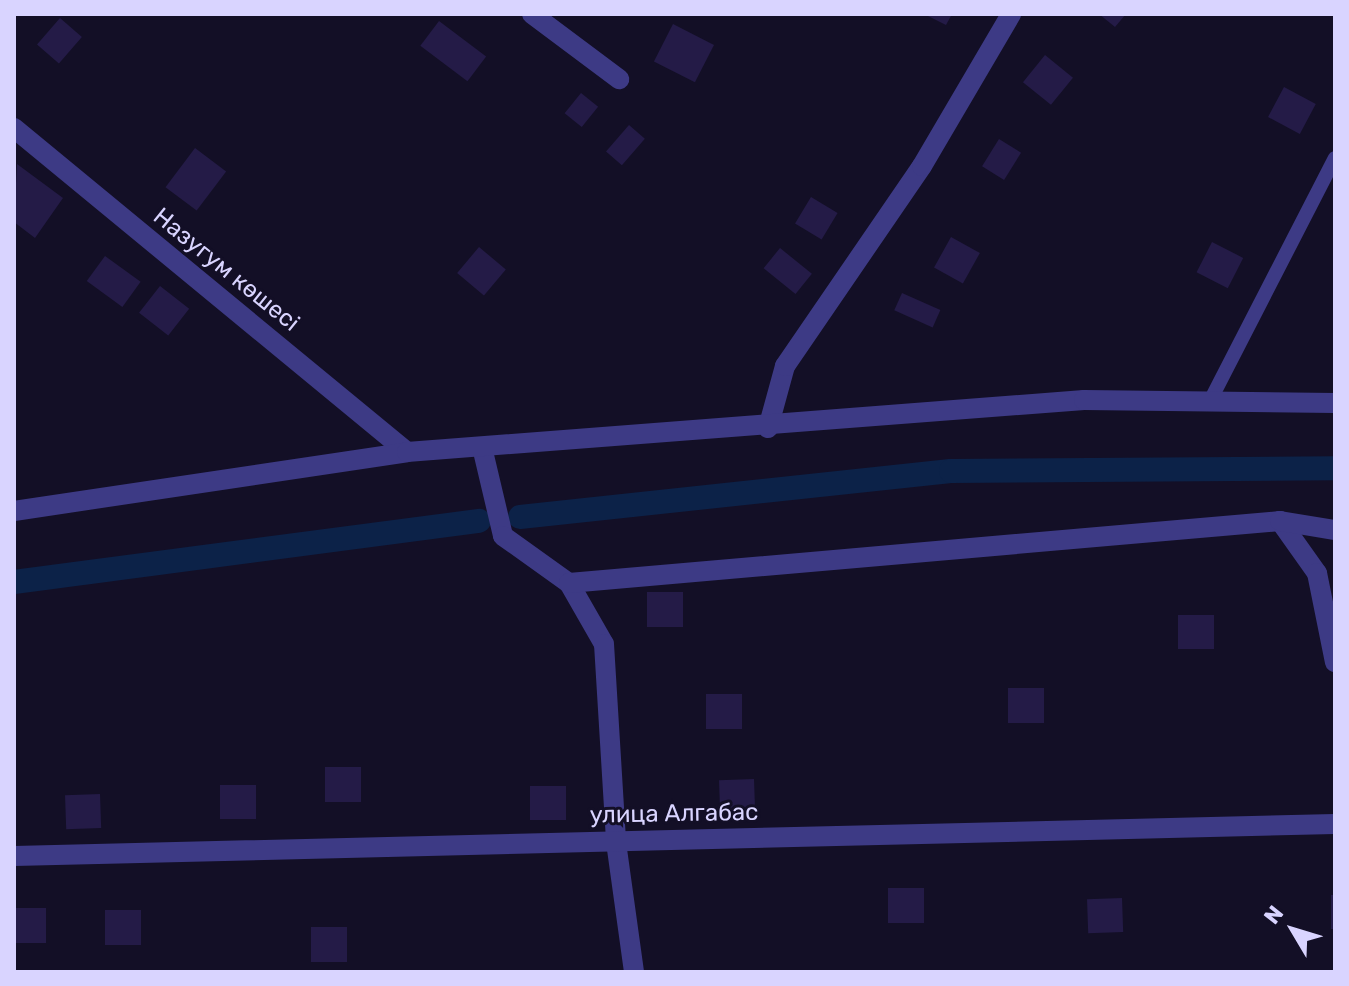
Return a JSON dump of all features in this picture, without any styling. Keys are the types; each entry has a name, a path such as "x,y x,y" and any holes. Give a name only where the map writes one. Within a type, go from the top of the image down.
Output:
{"street":[{"path":"532,14 619,79"},
{"path":"768,428 785,366 922,166 1011,14"},
{"name":"Назугум көшесі","path":"14,128 407,452"},
{"path":"14,511 407,452 768,428 1084,400 1335,403"},
{"path":"482,447 503,536 569,583 604,644 616,842 634,972"},
{"path":"569,583 1280,521 1335,530"},
{"path":"1280,521 1317,573 1335,662"},
{"name":"улица Алгабас","path":"14,856 1335,824"}],"lane":[{"path":"1210,401 1335,158"}],"building":[{"path":"924,14 952,14 946,25"},
{"path":"1099,14 1126,14 1115,27"},
{"path":"60,18 82,37 59,63 37,44"},
{"path":"439,21 486,57 467,81 420,46"},
{"path":"673,24 714,45 695,82 654,61"},
{"path":"1045,55 1073,78 1051,105 1023,82"},
{"path":"1284,87 1316,104 1300,134 1268,117"},
{"path":"581,93 598,107 582,127 565,113"},
{"path":"629,125 645,139 622,165 606,151"},
{"path":"999,139 1021,153 1004,180 982,166"},
{"path":"195,148 226,171 197,211 166,187"},
{"path":"17,164 63,198 35,238 14,222"},
{"path":"811,197 838,213 822,240 795,224"},
{"path":"951,237 980,253 963,284 934,268"},
{"path":"1212,242 1243,258 1228,288 1197,272"},
{"path":"479,247 506,269 484,296 457,273"},
{"path":"780,248 812,274 796,294 764,268"},
{"path":"105,256 141,282 122,307 87,281"},
{"path":"160,286 189,309 168,336 139,313"},
{"path":"902,293 940,310 933,327 894,310"},
{"path":"647,592 683,592 683,627 647,627"},
{"path":"1178,615 1214,615 1214,649 1178,649"},
{"path":"1008,688 1044,688 1044,723 1008,723"},
{"path":"706,694 742,694 742,729 706,729"},
{"path":"325,767 361,767 361,802 325,802"},
{"path":"754,779 755,813 720,814 719,780"},
{"path":"220,785 256,785 256,819 220,819"},
{"path":"530,786 566,786 566,820 530,820"},
{"path":"100,794 101,828 66,829 65,795"},
{"path":"888,888 924,888 924,923 888,923"},
{"path":"1331,895 1335,895 1335,929 1331,929"},
{"path":"1122,898 1123,932 1088,933 1087,899"},
{"path":"14,908 46,908 46,943 14,943"},
{"path":"105,910 141,910 141,945 105,945"},
{"path":"311,927 347,927 347,962 311,962"}],"waterway":[{"path":"520,517 951,471 1335,468"},
{"path":"14,582 479,521"}]}
